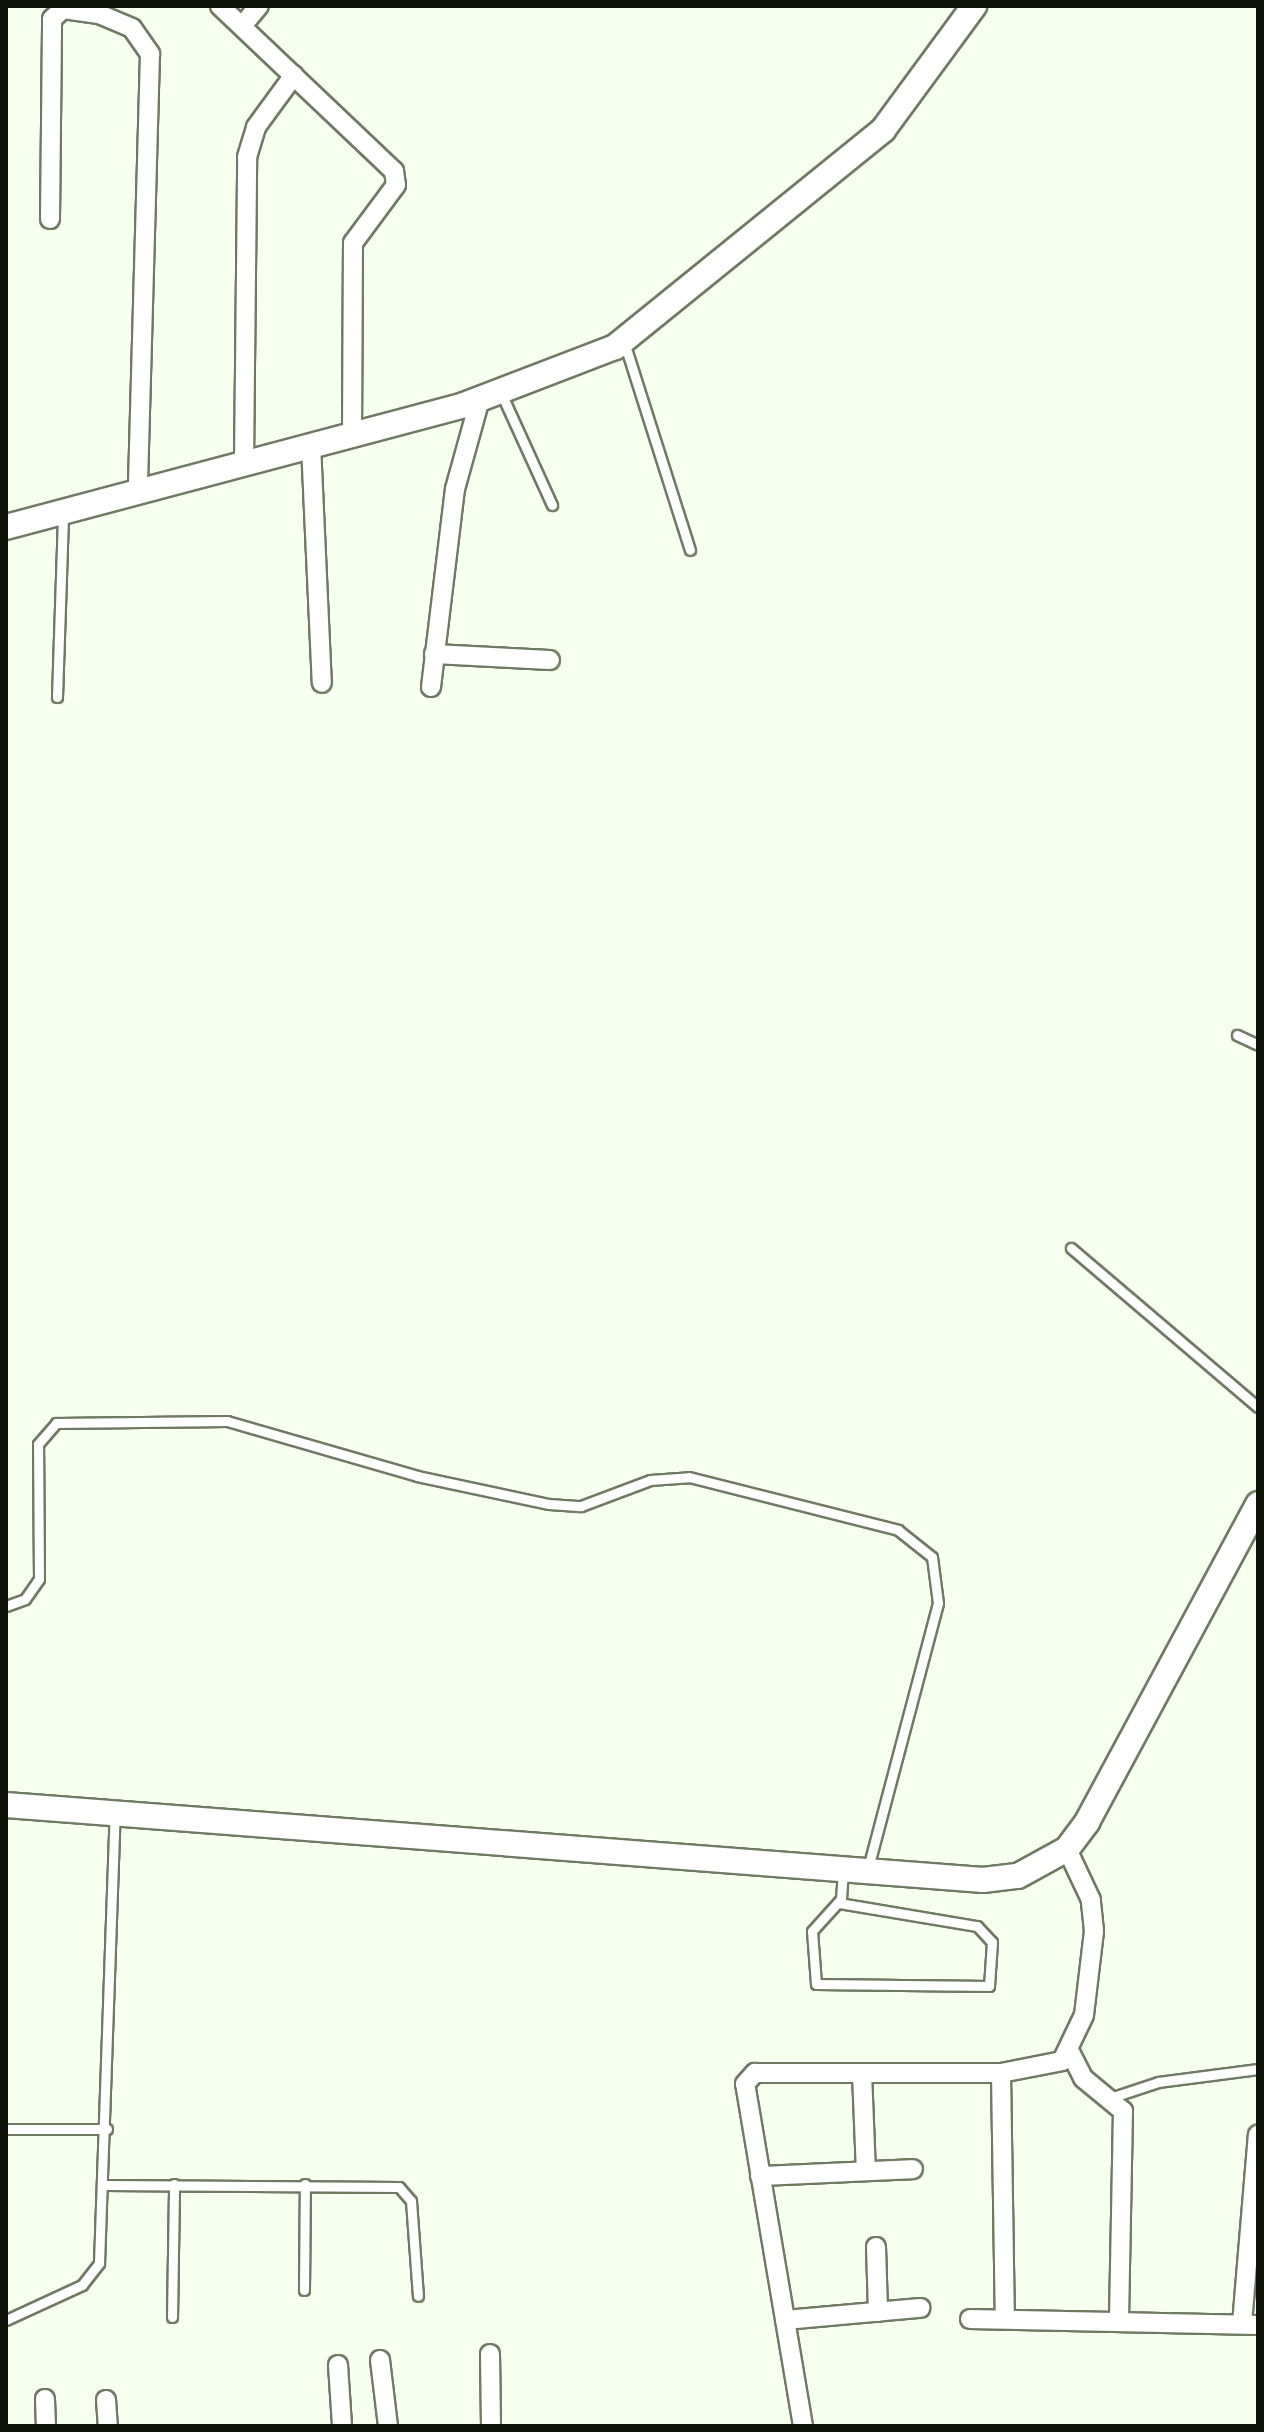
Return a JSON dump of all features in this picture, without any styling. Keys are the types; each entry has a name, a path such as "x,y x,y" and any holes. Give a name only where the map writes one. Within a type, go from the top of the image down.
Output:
{"street":[{"path":"220,6 294,75 396,179 353,243 352,419"},
{"path":"242,26 259,6"},
{"path":"6,527 138,492 244,447 311,445 352,419 491,396 624,342 883,130 974,6"},
{"path":"50,219 52,19 63,9 99,14 132,28 150,48 138,492"},
{"path":"244,447 247,157 256,127 294,75"},
{"path":"431,687 454,542 455,489 491,396"},
{"path":"311,445 322,683"},
{"path":"434,654 550,660"},
{"path":"6,1805 855,1870 1018,1876 1067,1849 1258,1504"},
{"path":"803,2426 745,2089 751,2075 1039,2071 1070,2052 1084,2015 1094,1931 1088,1888 1067,1849"},
{"path":"1070,2052 1083,2078 1113,2097 1123,2111 1119,2317"},
{"path":"862,2073 866,2171"},
{"path":"1001,2073 1005,2318"},
{"path":"970,2319 1119,2317 1250,2324 1258,2135"},
{"path":"760,2176 913,2169"},
{"path":"876,2247 878,2312"},
{"path":"785,2320 920,2308"},
{"path":"490,2354 491,2426"},
{"path":"380,2360 388,2426"},
{"path":"338,2365 342,2426"},
{"path":"45,2399 46,2426"},
{"path":"106,2400 108,2426"}],"lane":[{"path":"624,342 690,550"},
{"path":"491,396 552,505"},
{"path":"57,697 63,512"},
{"path":"1237,1035 1258,1045"},
{"path":"1071,1248 1258,1407"},
{"path":"6,1606 34,1591 42,1569 38,1444 56,1423 227,1421 417,1476 549,1504 581,1506 650,1480 689,1477 898,1530 932,1557 938,1603 855,1870 839,1903 814,1923 816,1984 989,1986 992,1942 977,1926 839,1903"},
{"path":"6,2320 66,2295 92,2275 101,2249 115,1813"},
{"path":"1113,2097 1158,2082 1258,2069"},
{"path":"6,2129 107,2129"},
{"path":"172,2317 174,2184"},
{"path":"304,2290 305,2184"},
{"path":"105,2185 388,2184 407,2194 418,2296"}]}
